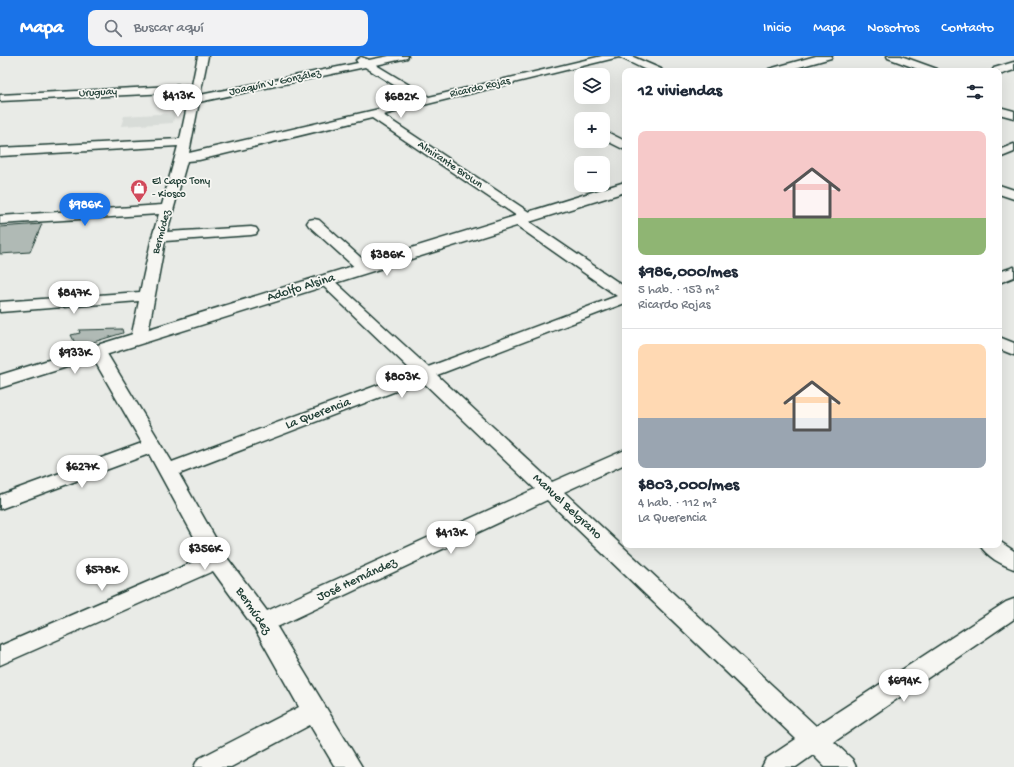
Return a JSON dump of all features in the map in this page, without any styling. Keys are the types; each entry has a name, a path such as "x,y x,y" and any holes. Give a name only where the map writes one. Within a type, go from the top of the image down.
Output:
{"street":[{"name":"Bermúdez","path":"139,338 159,237 182,158 203,56"},
{"path":"354,56 427,100"},
{"name":"Joaquín V. González","path":"195,93 208,98 403,56"},
{"name":"Ricardo Rojas","path":"182,158 199,156 372,113 615,56"},
{"path":"623,56 650,68"},
{"path":"784,68 827,56"},
{"path":"892,56 925,68"},
{"path":"1002,70 1014,66"},
{"name":"Uruguay","path":"0,98 195,93"},
{"path":"1002,111 1014,115"},
{"name":"Almirante Brown","path":"372,113 523,219 622,292"},
{"path":"610,138 622,144"},
{"path":"0,152 185,142"},
{"path":"1002,153 1014,148"},
{"name":"Adolfo Alsina","path":"0,382 622,188"},
{"path":"1002,190 1014,195"},
{"path":"0,220 168,209"},
{"path":"314,223 364,268"},
{"path":"159,237 251,231"},
{"path":"1002,277 1014,272"},
{"name":"Manuel Belgrano","path":"325,280 815,739 843,767"},
{"path":"0,307 147,296"},
{"name":"La Querencia","path":"168,471 622,299"},
{"path":"1002,344 1014,350"},
{"name":"Bermúdez","path":"97,352 168,471 218,560 263,624 349,767"},
{"path":"0,502 153,446"},
{"name":"José Hernández","path":"263,624 622,457"},
{"path":"994,548 1014,562"},
{"path":"0,656 218,560"},
{"path":"775,767 1014,608"},
{"path":"207,767 314,711"}],"shaded area":[{"path":"175,113 173,123 121,126 124,116"}],"building":[{"path":"42,224 30,252 0,254 0,227"},
{"path":"122,329 123,333 77,347 71,335 80,333 79,330"}],"place":[{"name":"El Capo Tony - Kiosco","path":"139,203"}]}
